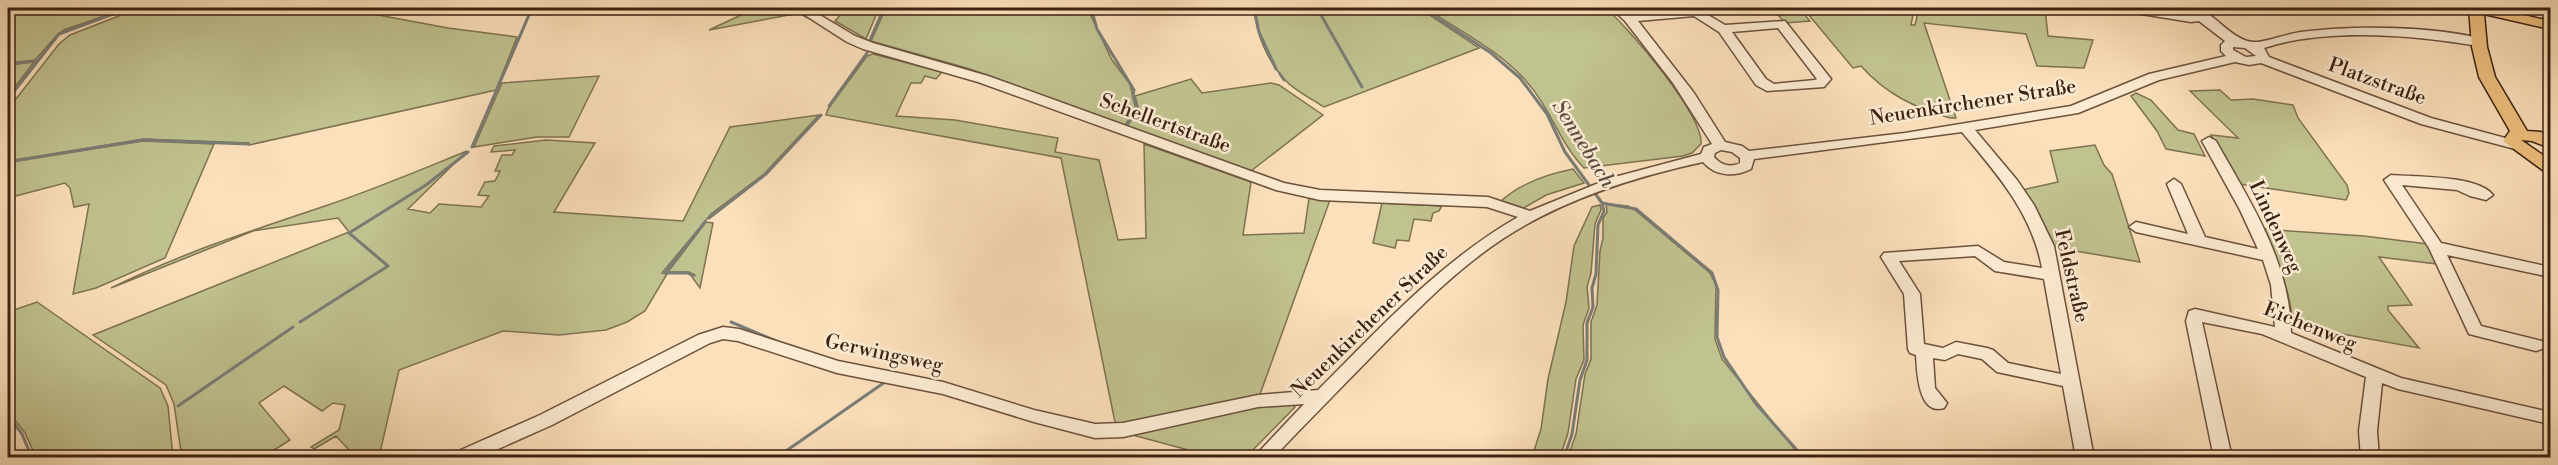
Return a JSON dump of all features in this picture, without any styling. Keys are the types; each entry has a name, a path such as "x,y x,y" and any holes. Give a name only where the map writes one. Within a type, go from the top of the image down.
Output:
{"main road":[{"path":"2550,25 2476,8 2479,42 2491,88 2511,115 2521,138 2550,167"},
{"path":"2521,138 2550,143"}],"street":[{"name":"Schellertstraße","path":"800,8 851,39 868,46 983,79 1281,187 1320,195 1488,201 1530,216"},
{"path":"1617,8 1629,18 1687,93 1706,120 1720,146"},
{"path":"2129,8 2191,18 2201,17"},
{"path":"2190,8 2235,50 2253,61 2264,43 2296,36 2388,34 2479,42"},
{"path":"1629,18 1696,10 1724,29 1761,82 1773,88 1820,84 1824,79 1781,24 1724,29"},
{"name":"Neuenkirchener Straße","path":"1262,458 1439,280 1476,250 1530,216 1594,190 1649,173 1711,162 1723,170 1740,170 1746,166 1748,161 1745,156 1965,127 2073,110 2093,104 2152,78 2219,64 2235,50"},
{"name":"Platzstraße","path":"2258,53 2426,121 2480,135 2521,138"},
{"name":"Feldstraße","path":"1965,127 2012,183 2029,208 2046,246 2085,458"},
{"name":"Lindenweg","path":"2209,141 2268,256 2281,296 2283,336"},
{"path":"1711,162 1709,150 1720,146 1739,150 1745,156"},
{"path":"2466,188 2391,180 2436,247 2475,330 2536,345"},
{"path":"2174,184 2199,241"},
{"path":"2136,227 2268,256"},
{"path":"2436,247 2550,272"},
{"path":"2052,275 2000,267 1978,251 1889,258 1912,294 1916,349 1945,354 1956,348 1987,354 2003,368 2072,382"},
{"name":"Eichenweg","path":"2223,458 2194,321 2195,315 2245,324 2283,336 2375,375 2425,390 2550,418"},
{"name":"Gerwingsweg","path":"460,458 525,430 704,339 723,333 740,335 837,367 943,388 1034,416 1095,431 1123,430 1258,401 1322,396"},
{"path":"1924,351 1927,389 1938,403"},
{"path":"2370,458 2368,431 2375,375"}],"green space":[{"path":"8,8 127,8 64,30 35,60 8,63"},
{"path":"139,8 352,8 351,10 448,28 517,37 496,90 249,145 249,143 144,139 8,161 8,109 59,44 70,35"},
{"path":"756,8 791,8 800,13 709,30"},
{"path":"846,8 879,8 866,39 835,21"},
{"path":"886,8 1090,8 1091,16 1112,60 1130,84 1136,110 1125,125 970,69 871,41"},
{"path":"1254,8 1419,8 1479,48 1324,107 1294,88 1273,64 1257,27"},
{"path":"1426,8 1605,8 1630,33 1678,93 1699,131 1701,144 1692,153 1683,156 1584,168 1575,158 1542,102 1526,81 1491,50"},
{"path":"1772,8 1799,8 1810,21 1785,23"},
{"path":"1803,8 1875,8 1913,15 1911,25 1915,25 1919,8 1978,8 2008,13 2009,8 2045,8 2048,36 2093,40 2084,68 2037,66 2026,34 1924,23 1956,118 1950,118 1902,99 1881,85 1861,66 1853,68"},
{"path":"873,54 942,72 936,79 925,76 921,83 911,83 896,116 955,120 1058,138 1055,152 1099,160 1118,240 1146,238 1144,144 1251,182 1243,235 1304,233 1309,198 1330,200 1259,397 1198,407 1116,427 1061,158 826,115 867,56"},
{"path":"34,62 8,96 8,65"},
{"path":"599,76 569,137 537,137 474,147 502,83"},
{"path":"1191,79 1202,93 1271,83 1279,85 1323,115 1251,171 1127,126 1139,110 1135,96"},
{"path":"2220,90 2231,100 2253,99 2293,105 2298,118 2347,185 2349,193 2346,200 2239,184 2211,135 2238,138 2190,91"},
{"path":"2136,93 2151,100 2178,130 2194,134 2205,156 2166,149 2157,131 2131,96"},
{"path":"819,115 764,174 711,214 662,273 667,274 645,311 627,322 606,330 559,335 503,331 399,370 379,457 340,457 350,451 336,436 314,449 311,447 339,430 345,405 333,403 322,411 284,386 259,403 290,440 263,457 179,457 181,452 174,404 166,385 93,335 349,232 338,218 253,231 111,288 190,253 361,193 467,151 408,209 430,213 439,204 481,207 489,196 478,195 485,182 495,181 500,171 495,171 502,155 512,155 515,150 491,152 494,146 546,140 595,143 554,212 683,221 730,127"},
{"path":"143,141 214,144 165,258 96,288 73,294 89,204 74,207 70,188 65,183 8,198 8,162"},
{"path":"2095,145 2104,165 2112,174 2140,262 2052,247 2022,190 2058,182 2050,151"},
{"path":"1573,169 1584,183 1546,195 1522,209 1500,202 1516,190 1534,181"},
{"path":"1382,203 1442,206 1439,211 1433,213 1431,221 1414,219 1409,241 1397,240 1395,248 1373,243"},
{"path":"1606,204 1628,206 1635,210 1710,273 1716,285 1715,339 1722,359 1801,457 1568,457 1576,434 1585,374 1591,359 1591,322 1597,305 1600,251 1603,238 1603,218 1607,212"},
{"path":"1600,205 1601,210 1595,224 1591,273 1587,287 1589,308 1583,325 1584,360 1576,379 1568,433 1560,457 1532,457 1541,429 1548,379 1566,302 1574,246 1592,207"},
{"path":"706,222 713,223 700,288 692,277 695,275 689,272 668,272"},
{"path":"2262,229 2364,236 2428,244 2437,264 2379,257 2412,305 2388,306 2388,310 2419,348 2293,325 2283,276"},
{"path":"37,302 160,388 168,406 173,457 36,457 25,433 8,411 8,312"},
{"path":"1290,403 1295,407 1246,457 1214,457 1129,434 1261,405"}],"waterway":[{"path":"8,99 59,34 129,8"},
{"path":"472,147 532,8"},
{"path":"793,8 807,17"},
{"path":"870,40 884,8"},
{"path":"1091,8 1097,29 1134,90 1133,96 1138,110 1126,125"},
{"path":"1254,8 1259,32 1276,69"},
{"path":"1317,8 1362,87"},
{"name":"Sennebach","path":"1422,8 1491,53 1520,78 1547,114 1565,152 1602,203"},
{"path":"829,106 867,53"},
{"path":"8,64 36,61"},
{"path":"1280,74 1284,80"},
{"path":"709,218 766,174 821,115"},
{"path":"8,162 143,140 248,144"},
{"path":"300,322 388,266 349,233 426,185 468,152"},
{"name":"Sennebach","path":"1564,458 1572,434 1580,380 1587,360 1587,323 1593,307 1592,288 1596,274 1598,225 1604,211 1602,203"},
{"path":"1602,203 1636,209 1712,273 1718,290 1717,337 1724,357 1756,404 1804,458"},
{"path":"693,276 688,273 665,273 705,222"},
{"path":"731,322 776,341"},
{"path":"178,406 293,327"},
{"path":"776,458 885,382"},
{"path":"8,415 22,434 32,458"}]}
